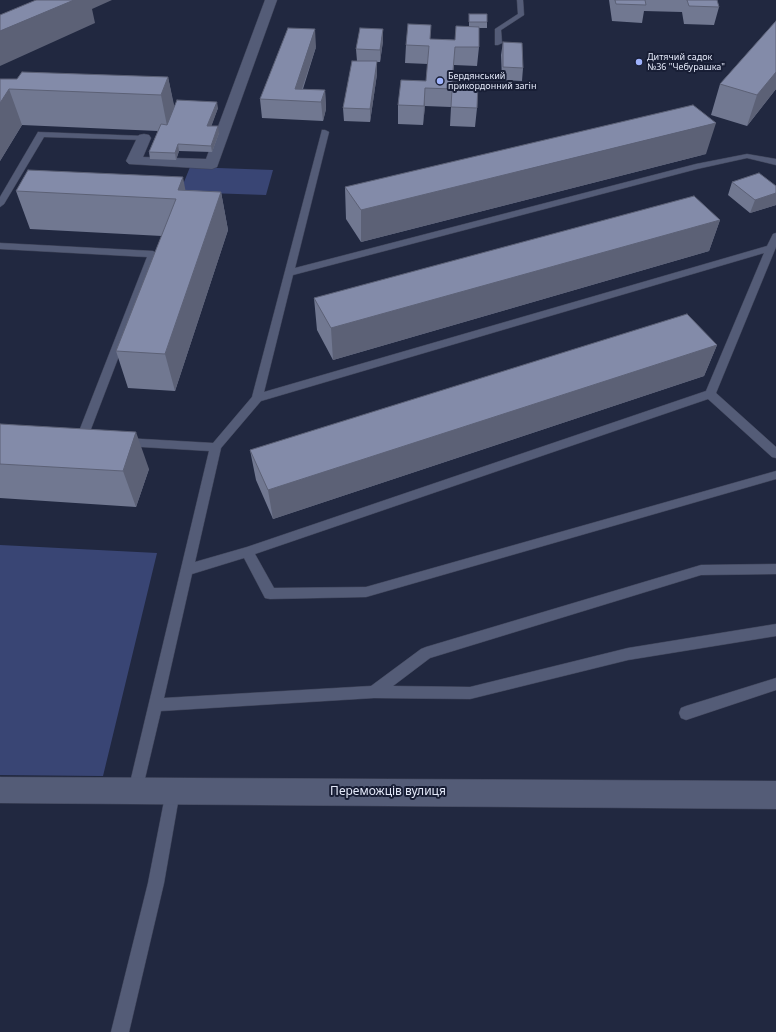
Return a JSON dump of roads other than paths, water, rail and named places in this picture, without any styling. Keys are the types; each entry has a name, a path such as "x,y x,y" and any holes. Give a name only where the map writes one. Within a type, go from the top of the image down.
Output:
{"street":[{"path":"144,138 134,161 212,164 271,0"},
{"name":"Переможців вулиця","path":"0,790 776,795"}],"lane":[{"path":"498,43 498,29 521,15 520,0"},
{"path":"135,791 216,447 257,398 325,132"},
{"path":"0,204 41,134 144,138"},
{"path":"289,272 696,167 747,156 776,162"},
{"path":"187,570 247,552 710,394 776,236"},
{"path":"0,246 153,254 78,439 96,440"},
{"path":"257,398 771,248"},
{"path":"710,394 776,454"},
{"path":"110,441 216,447"},
{"path":"247,552 270,594 366,592 776,475"},
{"path":"374,692 426,653 701,570 776,569"},
{"path":"155,705 374,692 470,693 628,654 776,630"},
{"path":"686,713 776,684"},
{"path":"120,1032 156,883 173,791"}],"place":[{"name":"Дитячий садок №36 \"Чебурашка\"","path":"639,62"},
{"name":"Бердянський прикордонний загін","path":"440,81"}]}
